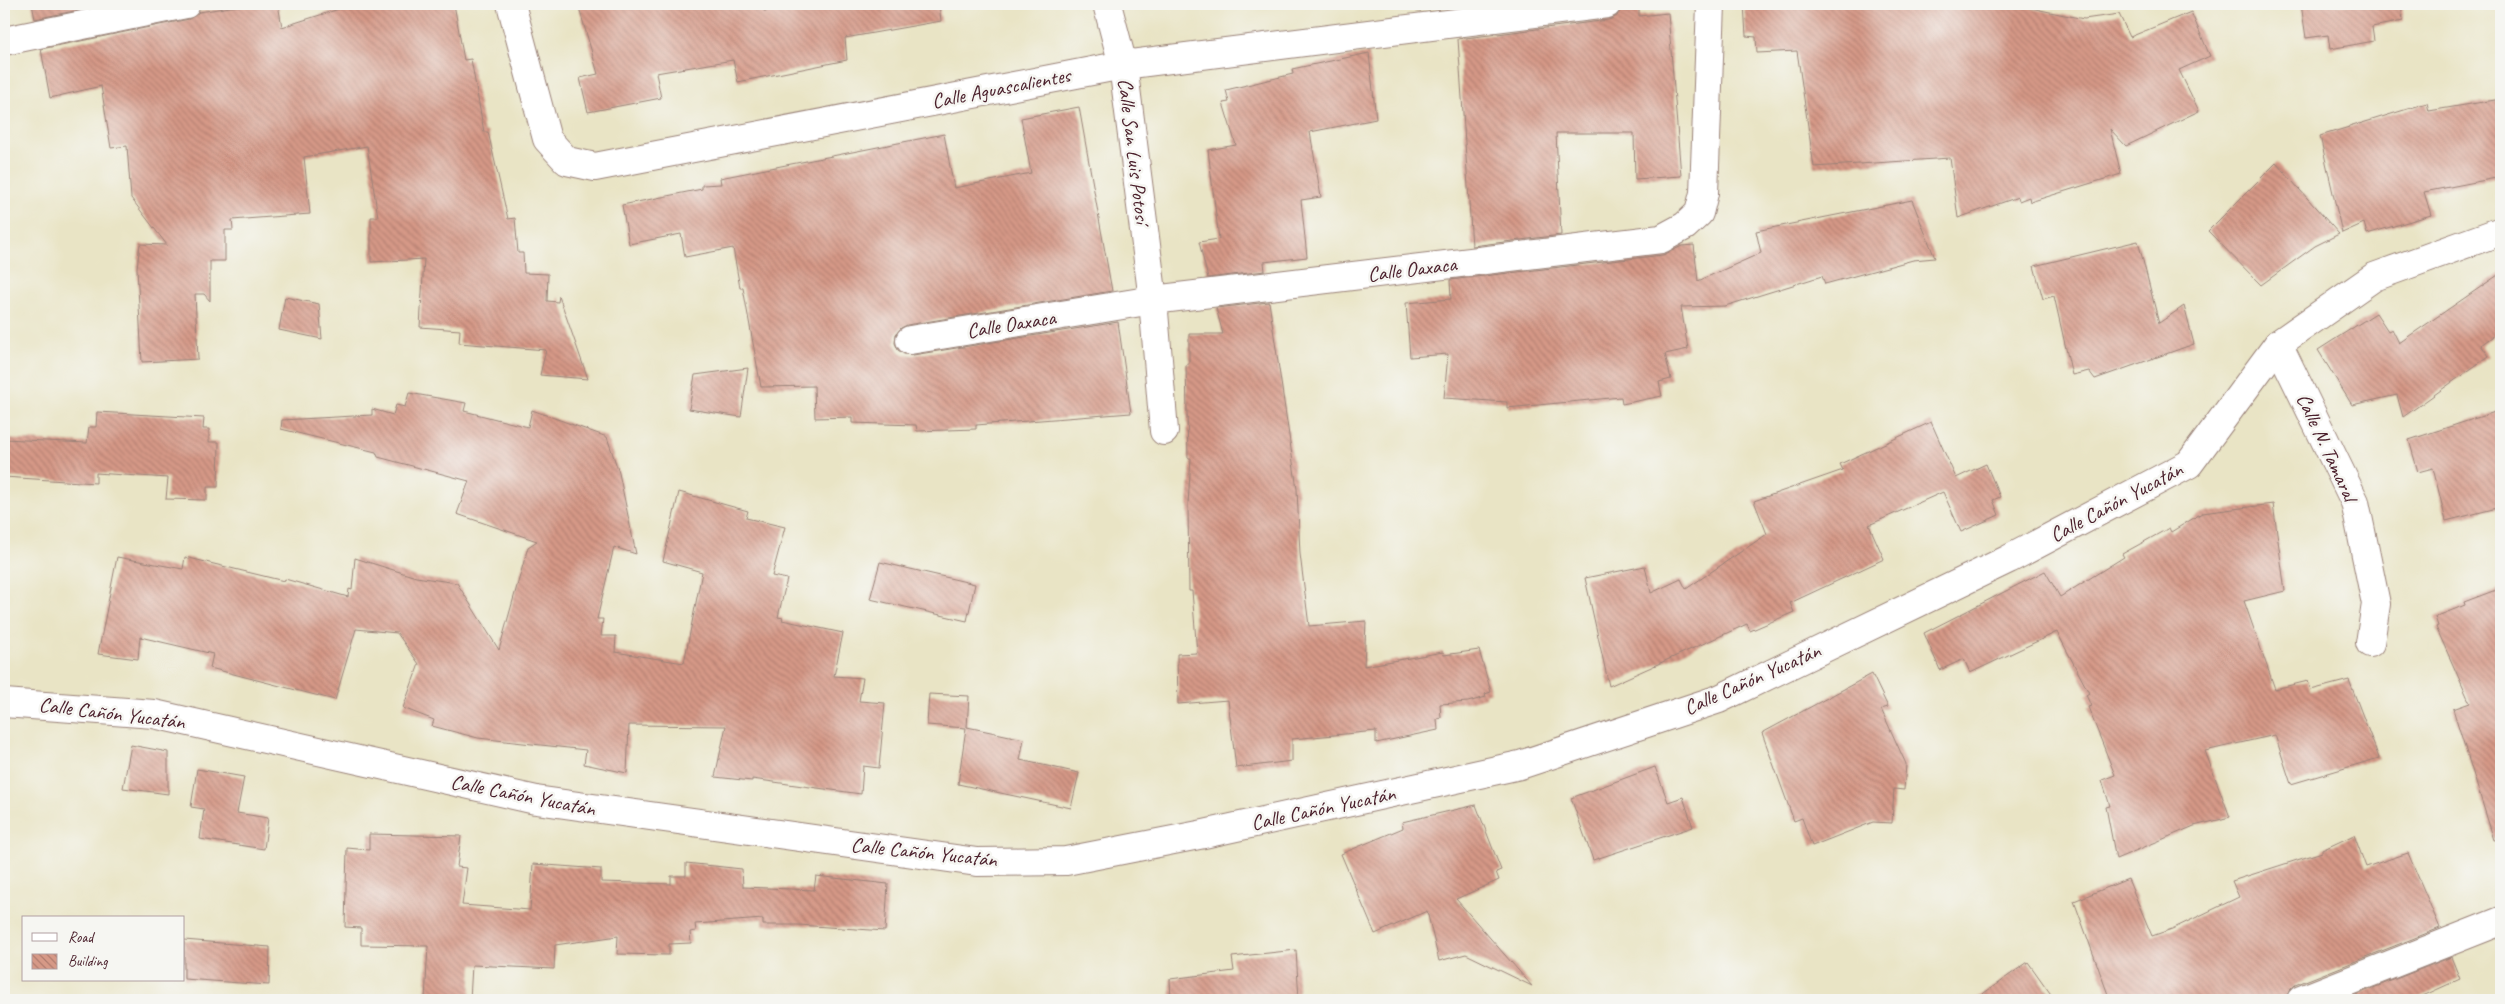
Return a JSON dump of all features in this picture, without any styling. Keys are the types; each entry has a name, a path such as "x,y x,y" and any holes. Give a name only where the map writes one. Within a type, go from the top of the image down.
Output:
{"street":[{"path":"4,41 186,4"},
{"name":"Calle Aguascalientes","path":"511,4 547,139 567,161 595,167 1123,65 1607,4"},
{"name":"Calle San Luis Potosí","path":"1107,4 1123,65 1153,300 1164,431"},
{"name":"Calle Oaxaca","path":"910,340 1153,300 1661,239 1686,226 1699,213 1704,193 1710,4"},
{"name":"Calle Cañón Yucatán","path":"4,703 154,714 536,800 977,862 1066,861 1204,834 1520,765 1719,699 2009,559 2189,464 2278,344 2374,277 2501,231"},
{"name":"Calle N. Tamaral","path":"2278,344 2355,502 2376,604 2370,643"},
{"path":"2301,1000 2499,930"}],"building":[{"path":"32,4 109,4 35,19"},
{"path":"249,4 278,4 282,27 355,4 454,4 464,60 471,59 484,132 488,132 508,219 515,218 518,253 523,253 524,273 548,274 547,301 558,302 559,296 588,379 540,375 546,350 459,343 460,330 420,327 424,259 371,262 371,217 378,217 367,146 304,157 310,214 232,220 233,230 225,230 225,261 210,261 210,301 204,294 195,294 198,359 142,362 137,268 140,244 167,245 131,198 127,146 111,148 101,86 50,98 41,49 189,19 199,12"},
{"path":"578,4 763,4 764,11 824,6 824,4 939,4 941,21 845,38 847,60 738,82 733,60 656,73 661,98 588,112 580,78 598,74"},
{"path":"1622,4 1639,4 1639,16 1668,13 1681,176 1635,179 1634,133 1556,133 1561,235 1472,246 1458,39 1609,20 1617,16"},
{"path":"1744,4 2011,4 2084,19 2119,14 2130,37 2191,12 2210,56 2179,70 2199,111 2126,146 2110,129 2121,174 2030,202 2029,197 2019,201 2018,197 1958,218 1950,158 1814,167 1797,51 1757,53 1756,37 1746,36"},
{"path":"2301,4 2401,4 2403,21 2372,27 2374,41 2330,49 2328,35 2306,38"},
{"path":"1369,53 1376,119 1310,132 1321,197 1301,200 1307,257 1264,262 1265,271 1208,278 1199,242 1219,239 1208,150 1236,145 1223,103 1229,102 1226,90 1293,74 1292,69"},
{"path":"2501,99 2501,177 2424,192 2431,215 2367,234 2364,223 2342,233 2320,136 2427,103 2429,111"},
{"path":"1079,107 1112,291 907,325 896,334 895,343 898,350 904,354 913,355 1118,322 1131,413 976,425 976,429 917,431 916,425 852,423 852,417 815,418 814,386 761,387 743,288 740,288 733,248 685,257 681,234 629,244 622,205 702,189 702,185 721,184 720,178 944,134 954,188 1031,173 1021,118"},
{"path":"2276,163 2339,234 2315,246 2261,285 2208,231"},
{"path":"1912,200 1935,258 1913,260 1825,284 1822,276 1725,306 1681,307 1688,349 1665,354 1671,379 1659,382 1662,396 1622,404 1621,397 1507,408 1507,402 1444,398 1448,354 1410,357 1406,303 1451,299 1450,280 1663,255 1682,246 1694,245 1698,281 1761,253 1756,231"},
{"path":"2138,241 2159,323 2184,306 2194,344 2095,379 2089,371 2072,375 2054,296 2043,299 2034,266"},
{"path":"2501,273 2501,323 2494,331 2496,334 2481,345 2489,356 2403,417 2397,395 2352,405 2318,350 2376,313 2388,331 2392,329 2399,343"},
{"path":"285,297 319,304 322,339 279,330"},
{"path":"1269,302 1297,489 1300,554 1309,626 1366,621 1364,666 1443,652 1444,655 1479,650 1491,692 1485,694 1486,697 1468,702 1440,704 1441,718 1437,719 1438,730 1376,743 1376,731 1292,739 1292,761 1236,768 1228,700 1178,704 1177,654 1197,653 1192,591 1189,591 1188,504 1191,458 1188,458 1186,364 1189,364 1189,334 1223,334 1216,308"},
{"path":"748,368 741,417 689,409 695,375"},
{"path":"409,393 466,403 464,411 528,427 532,410 607,437 619,473 636,554 614,547 597,619 603,619 601,636 616,636 615,652 684,663 702,572 663,561 679,492 748,511 746,518 785,527 772,576 787,579 778,617 783,618 782,620 843,633 834,676 863,678 859,701 885,703 879,768 863,766 861,794 752,779 752,781 715,777 726,726 629,725 627,773 584,764 586,750 478,738 432,726 434,720 403,708 419,664 397,633 356,629 335,700 210,668 213,654 140,637 138,659 98,654 117,557 183,569 185,557 284,581 285,579 348,597 349,589 352,590 355,558 416,577 457,583 499,650 528,547 537,541 457,514 469,481 378,457 376,452 281,429 282,420 372,415 372,409 393,415 396,405 405,407"},
{"path":"2501,410 2501,507 2446,521 2433,468 2418,472 2409,440"},
{"path":"97,412 204,418 203,429 209,429 209,442 219,442 218,487 207,487 207,500 166,499 168,478 96,473 96,483 4,477 4,439 87,443 89,427 96,427"},
{"path":"1931,422 1956,478 1986,464 2000,497 1993,500 1999,515 1961,532 1943,492 1869,525 1884,559 1790,603 1794,612 1750,631 1747,624 1609,686 1585,578 1645,566 1651,593 1681,579 1686,589 1767,534 1754,501 1843,470 1840,464"},
{"path":"2273,504 2285,591 2244,601 2275,689 2308,681 2311,690 2349,680 2379,758 2291,784 2275,735 2205,751 2230,817 2194,826 2116,859 2106,807 2110,806 2102,780 2115,775 2088,707 2091,706 2086,695 2089,693 2057,632 1970,673 1964,659 1940,670 1924,633 2045,571 2060,597 2124,557 2122,554 2169,528 2171,532 2202,513"},
{"path":"880,562 975,584 967,621 870,599"},
{"path":"2501,588 2501,839 2494,840 2453,709 2470,703 2436,627 2438,626 2435,617 2465,605 2464,602"},
{"path":"1872,674 1888,707 1881,709 1906,764 1904,790 1894,789 1892,823 1873,822 1812,846 1802,818 1794,821 1762,733"},
{"path":"929,694 969,696 967,727 1024,739 1020,760 1079,773 1071,808 958,784 966,728 927,725"},
{"path":"131,745 168,752 168,794 123,788"},
{"path":"1655,767 1668,802 1683,797 1693,827 1593,860 1571,798"},
{"path":"197,769 244,777 237,813 268,818 264,849 200,839 204,809 191,807"},
{"path":"1476,805 1501,870 1496,872 1499,880 1456,899 1532,986 1466,954 1439,961 1427,911 1375,934 1341,854 1403,828 1402,822"},
{"path":"369,834 461,836 457,867 467,868 462,905 530,910 533,864 601,869 601,882 671,884 671,876 686,876 686,863 742,869 743,887 814,890 816,876 888,884 885,931 799,925 763,925 763,919 695,924 696,931 690,932 691,943 669,944 669,955 617,954 618,936 555,945 554,969 472,965 470,1000 425,1000 428,946 361,945 361,928 345,927 347,848 369,850"},
{"path":"2354,835 2366,867 2408,853 2440,928 2295,985 2289,991 2286,1000 2110,1000 2074,901 2128,879 2152,936 2172,929 2239,897 2232,881 2322,852 2322,850"},
{"path":"185,940 270,947 269,985 185,979"},
{"path":"1296,950 1299,1000 1171,1000 1170,979 1234,971 1232,957"},
{"path":"2451,957 2460,979 2414,1000 2343,1000"},
{"path":"2028,962 2055,1000 1974,1000"}]}
